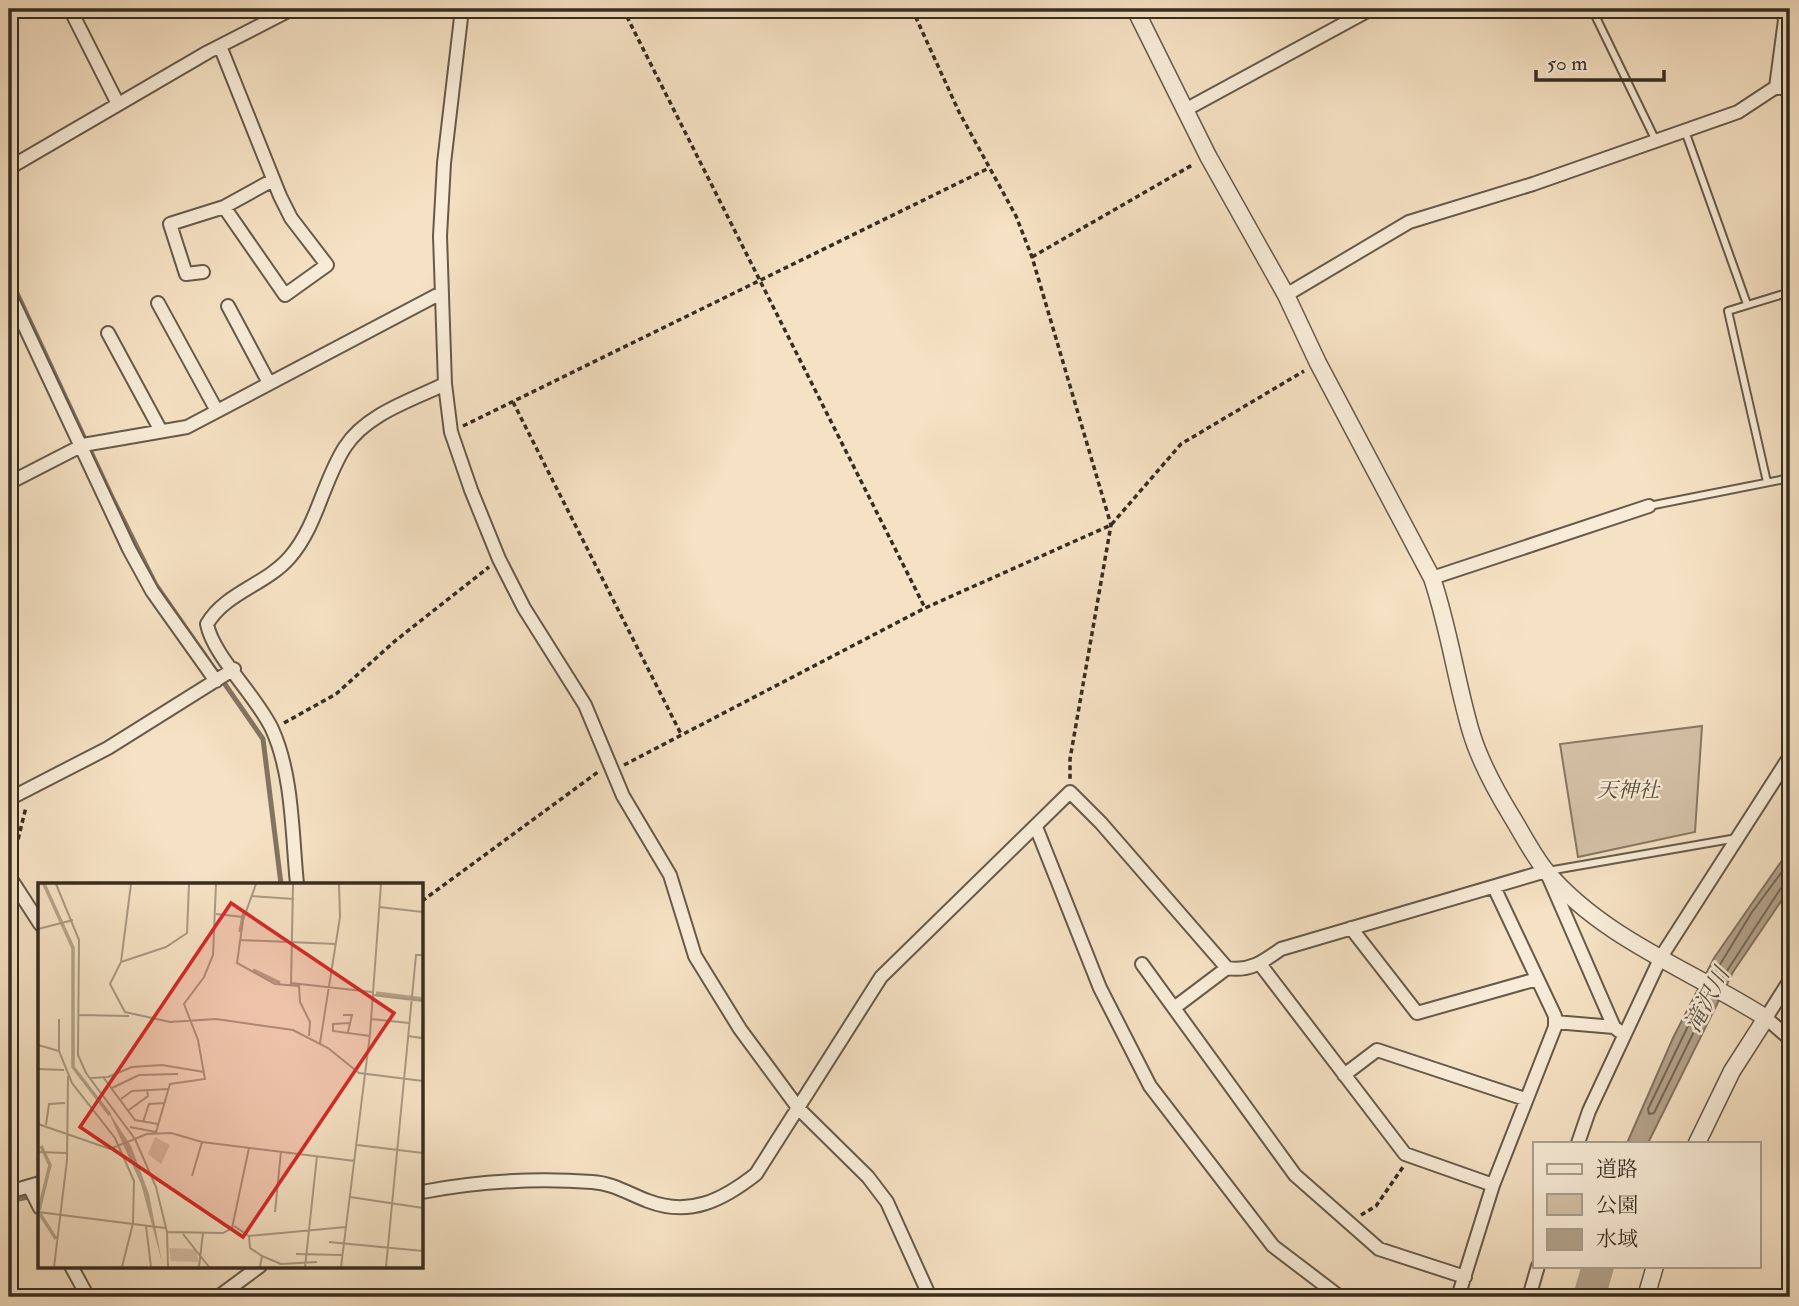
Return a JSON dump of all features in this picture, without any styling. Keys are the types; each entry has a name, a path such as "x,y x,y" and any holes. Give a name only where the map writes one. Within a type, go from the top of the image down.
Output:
{"street":[{"path":"69,9 118,104"},
{"path":"9,168 220,46 292,9"},
{"path":"462,9 444,163 440,236 445,384 451,432 499,559 524,608 585,705 623,796 670,875 695,956 740,1029 799,1109 868,1177 887,1202 930,1297"},
{"path":"1135,9 1208,156 1286,295 1318,363 1432,578 1443,611 1471,733 1494,787 1546,871 1619,1032"},
{"path":"1185,110 1371,9"},
{"path":"1776,87 1785,20 1782,9"},
{"path":"220,46 273,180 291,218 327,265 285,295 224,207"},
{"path":"1286,295 1409,222 1738,112 1776,87 1790,90"},
{"path":"203,272 186,274 170,224 224,207 273,180"},
{"path":"9,293 87,444 112,516 152,591 272,730 285,779 297,883"},
{"path":"9,483 87,444 187,427 441,293"},
{"path":"158,303 217,411"},
{"path":"228,306 269,383"},
{"path":"108,333 160,431"},
{"path":"224,676 207,624 214,612 266,578 290,557 304,534 346,446 360,430 380,416 445,384"},
{"path":"1432,578 1649,506"},
{"path":"9,799 108,748 224,676"},
{"path":"1578,1142 1619,1032 1666,961 1790,756"},
{"path":"424,1192 508,1179 595,1182 671,1207 689,1208 709,1204 732,1193 756,1174 881,977 1070,792 1101,823 1227,968 1240,971 1260,964 1281,949 1546,871"},
{"path":"1037,827 1100,988 1150,1086 1273,1245 1340,1297"},
{"path":"1546,871 1590,912 1666,961 1759,1013 1790,1039"},
{"path":"9,876 38,921"},
{"path":"1458,1297 1493,1185 1555,1022 1538,979 1493,887"},
{"path":"1351,928 1417,1013 1538,979"},
{"path":"1142,964 1295,1175 1379,1249 1465,1277"},
{"path":"1260,964 1409,1156 1493,1185"},
{"path":"1174,1008 1227,968"},
{"path":"1697,1142 1759,1013 1790,980"},
{"path":"1555,1022 1619,1032"},
{"path":"1345,1075 1377,1049 1525,1099"},
{"path":"9,1192 36,1194"},
{"path":"72,1268 88,1297"},
{"path":"218,1297 257,1268"},
{"path":"1529,1297 1537,1268"},
{"path":"1646,1297 1654,1268"}],"lane":[{"path":"1592,9 1656,141"},
{"path":"1685,131 1747,304"},
{"path":"1767,482 1728,312 1790,292"},
{"path":"1649,506 1790,478"},
{"path":"1546,871 1738,838"}],"path":[{"path":"623,9 925,608"},
{"path":"912,9 959,112 1016,216 1032,257 1111,525 1070,759 1070,792"},
{"path":"1032,257 1208,156"},
{"path":"451,432 989,168"},
{"path":"424,900 612,767 925,608 1111,525 1181,444 1318,363"},
{"path":"513,402 681,734"},
{"path":"272,730 336,694 395,641 499,559"},
{"path":"9,876 30,788"},
{"path":"1352,1224 1376,1206 1409,1156"}],"green space":[{"name":"天神社","path":"1702,726 1695,832 1578,857 1560,744"}],"water":[{"path":"1790,849 1790,888 1733,972 1648,1142 1627,1142 1673,1038 1714,958"}],"waterway":[{"path":"9,276 156,585 263,739 281,883"},
{"path":"9,1201 33,1196"},
{"name":"滝沢川","path":"1589,1297 1597,1268"}]}
